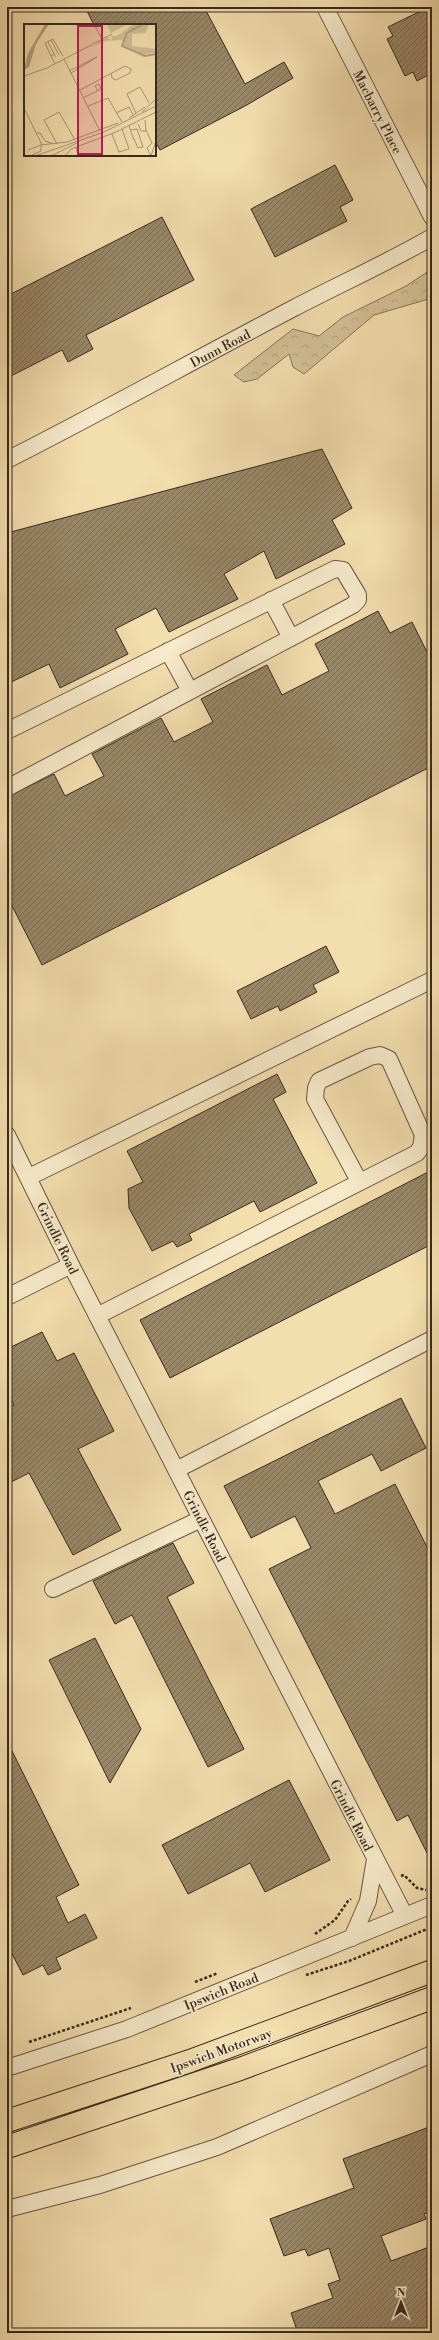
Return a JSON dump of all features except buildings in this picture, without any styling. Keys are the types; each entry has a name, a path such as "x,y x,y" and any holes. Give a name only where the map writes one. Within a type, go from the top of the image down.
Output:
{"highway":[{"name":"Ipswich Motorway","path":"7,2121 190,2061 432,1971"},
{"name":"Ipswich Motorway","path":"7,2147 232,2072 432,1998"}],"street":[{"name":"Macbarry Place","path":"325,7 432,217"},
{"name":"Dunn Road","path":"7,460 106,410 295,308 387,263 432,237"},
{"path":"7,731 271,600 339,568 343,570 358,595 358,600 353,605 7,788"},
{"path":"271,600 291,638"},
{"path":"168,651 190,691"},
{"path":"29,1177 432,980"},
{"path":"97,1316 359,1182 417,1154 423,1141 423,1135 389,1059 380,1055 370,1057 319,1081 316,1088 315,1099 359,1182"},
{"name":"Grindle Road","path":"7,1135 71,1265 405,1916"},
{"path":"7,1297 71,1265"},
{"path":"176,1470 432,1338"},
{"path":"53,1589 201,1519"},
{"path":"352,1938 368,1901 375,1859"},
{"name":"Ipswich Road","path":"7,2068 128,2029 432,1905"},
{"path":"7,2209 100,2185 217,2147 432,2054"}],"path":[{"path":"402,1876 404,1875 411,1883 423,1890 432,1889"},
{"path":"312,1936 335,1920 348,1901 354,1898"},
{"path":"189,1985 224,1970"},
{"path":"22,2045 135,2007"}],"green space":[{"path":"432,269 432,298 374,315 304,374 293,367 289,354 257,379 244,382 234,375 293,329 319,336 343,317 406,286"}]}
